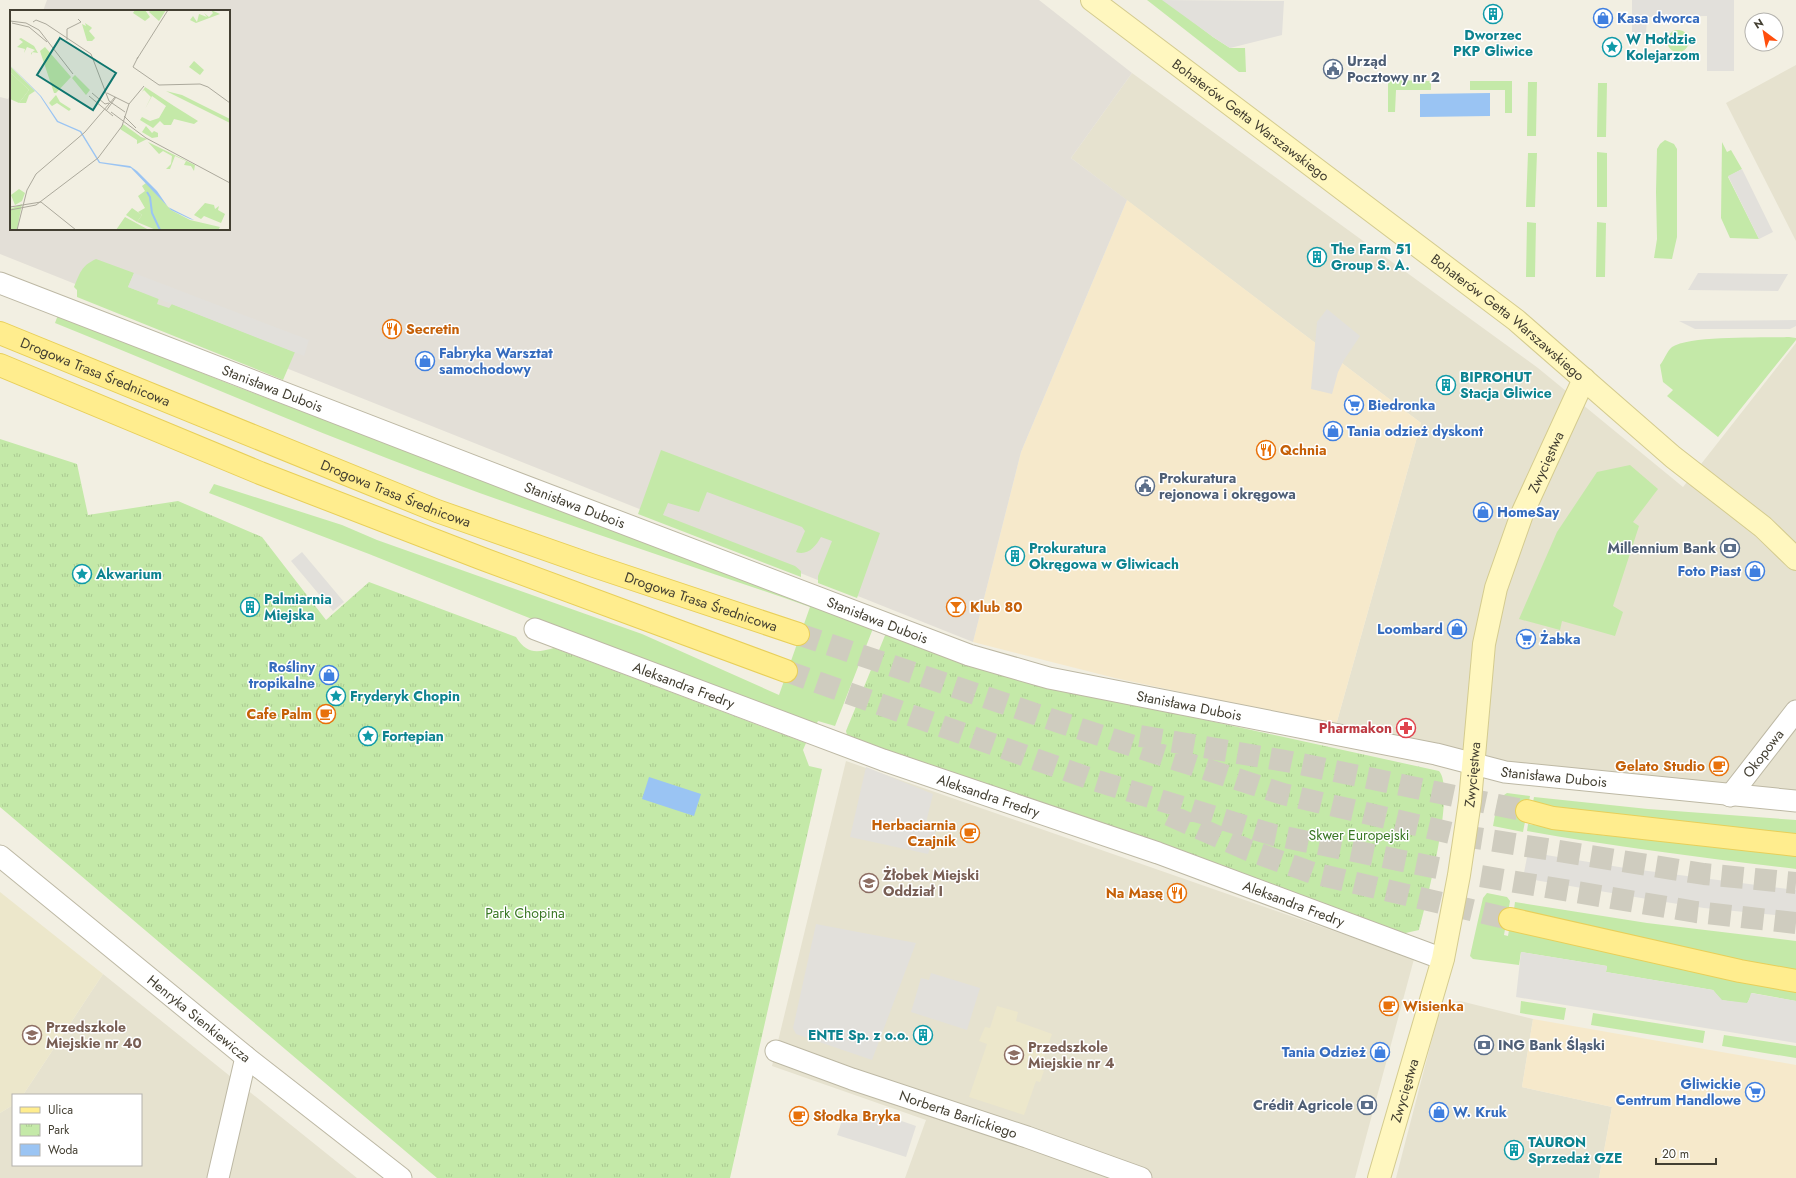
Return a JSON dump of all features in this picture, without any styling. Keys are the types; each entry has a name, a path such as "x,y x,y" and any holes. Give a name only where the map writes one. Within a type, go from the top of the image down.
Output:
{"main road":[{"name":"Bohaterów Getta Warszawskiego","path":"1092,0 1504,311 1673,457 1763,527 1796,559"},
{"path":"0,325 30,346"},
{"name":"Drogowa Trasa Średnicowa","path":"0,333 437,511 562,556 798,634"},
{"name":"Drogowa Trasa Średnicowa","path":"0,365 260,473 483,559 786,671"},
{"name":"Zwycięstwa","path":"1379,1178 1443,958 1459,875 1470,801 1484,644 1496,588 1522,514 1584,379"},
{"name":"Bohaterów Getta Warszawskiego","path":"1763,527 1796,540"},
{"path":"1527,811 1568,820 1796,845"},
{"path":"1510,919 1740,971 1796,981"}],"street":[{"name":"Stanisława Dubois","path":"0,283 969,656 1049,678 1436,754 1515,774 1730,796 1796,801"},
{"name":"Aleksandra Fredry","path":"535,630 883,760 1158,853 1443,958"},
{"name":"Okopowa","path":"1730,796 1796,711"},
{"name":"Henryka Sienkiewicza","path":"0,856 246,1057 401,1178"},
{"name":"Norberta Barlickiego","path":"776,1052 1027,1137 1099,1171 1141,1178"},
{"path":"218,1178 246,1057"}],"shaded area":[{"path":"47,0 1039,0 1132,73 1071,158 1127,200 1021,452 973,642 0,254 0,97 8,99 10,95 10,230 230,230 230,10 43,10"},
{"path":"1162,0 1284,1 1282,35 1230,48"},
{"path":"1632,0 1734,0 1734,71 1707,71 1707,16 1647,17 1646,35 1632,35"},
{"path":"1796,65 1796,241 1726,103"},
{"path":"1132,73 1538,368 1683,487 1796,343 1796,794 1742,792 1491,759 1336,725 1421,423 1071,158"},
{"path":"1742,169 1773,232 1759,239 1728,176"},
{"path":"1127,200 1421,423 1336,725 1115,678 973,642 1021,452"},
{"path":"134,273 309,340 304,356 128,287"},
{"path":"1698,273 1788,274 1778,291 1688,290"},
{"path":"1327,309 1360,336 1338,372 1332,394 1311,389 1317,322"},
{"path":"1796,320 1796,326 1790,329 1695,329 1679,321"},
{"path":"302,552 344,602 333,611 291,561"},
{"path":"846,761 1414,959 1355,1178 905,1178 926,1120 772,1066"},
{"path":"866,767 933,794 925,827 936,831 928,854 850,837"},
{"path":"1528,852 1625,868 1796,890 1796,917 1704,908 1523,878"},
{"name":"Przedszkole Miejskie nr 40","path":"0,892 103,974 24,1094 12,1094 12,1106 0,1113"},
{"path":"816,924 916,943 872,1060 796,1034 793,1028"},
{"path":"1521,952 1607,966 1606,972 1713,990 1722,1000 1747,1003 1751,993 1796,1001 1796,1043 1516,997"},
{"path":"931,973 980,988 967,1030 911,1012 921,978 929,980"},
{"path":"103,974 357,1178 0,1178 0,1113 12,1106 12,1166 142,1166 142,1094 24,1094"},
{"path":"1460,1001 1533,1019 1522,1087 1612,1107 1599,1178 1396,1178 1438,1016 1452,1002"},
{"name":"Przedszkole Miejskie nr 4","path":"997,1006 1018,1012 1016,1021 1052,1034 1040,1069 1044,1071 1040,1082 1036,1081 1024,1115 969,1097 987,1044 979,1041 985,1027 990,1028"},
{"path":"1533,1019 1796,1065 1796,1178 1599,1178 1612,1107 1522,1087"},
{"path":"873,1111 916,1126 906,1157 837,1135 844,1115 867,1122 869,1121"}],"green space":[{"path":"1147,0 1165,0 1213,37 1230,48 1245,48 1246,72 1239,72"},
{"path":"1678,30 1686,33 1689,41 1686,49 1678,52 1670,49 1667,41 1670,33"},
{"path":"1388,80 1431,81 1431,90 1396,90 1395,112 1388,112"},
{"path":"1470,81 1512,81 1512,113 1505,113 1505,90 1470,90"},
{"path":"1528,82 1537,82 1536,136 1527,136"},
{"path":"1598,83 1607,83 1606,137 1597,137"},
{"path":"1665,140 1674,144 1677,149 1677,237 1672,259 1654,258 1657,239 1657,149"},
{"path":"1722,142 1727,152 1731,150 1742,169 1728,177 1759,239 1730,238 1721,218"},
{"path":"1597,152 1607,153 1607,207 1597,207"},
{"path":"1528,153 1537,153 1535,207 1526,207"},
{"path":"1527,222 1536,223 1535,277 1526,277"},
{"path":"1597,222 1606,223 1605,277 1596,277"},
{"path":"96,259 134,273 128,287 159,298 157,304 169,308 172,304 295,352 283,380 77,297 77,290 74,287 80,274 87,264"},
{"path":"58,315 232,385 872,628 835,726 818,721 815,727 552,627 369,554 209,493 214,484 342,525 377,540 642,634 779,695 810,607 546,517 389,459 55,323"},
{"path":"1796,338 1796,340 1718,437 1667,396 1673,390 1663,382 1660,365 1672,347 1681,343 1711,339"},
{"name":"Park Chopina","path":"0,439 77,464 88,515 178,501 262,537 326,620 369,582 516,637 524,647 532,651 542,651 554,648 806,743 803,750 809,766 822,769 730,1178 437,1178 0,807"},
{"path":"661,450 880,533 857,598 818,583 818,576 832,541 821,537 817,544 808,551 804,553 796,552 805,531 802,527 707,492 699,512 668,503 663,515 795,566 801,571 801,577 638,514"},
{"path":"1630,465 1658,489 1633,522 1639,526 1613,606 1623,612 1615,636 1562,621 1560,630 1519,619 1557,532 1597,472"},
{"name":"Skwer Europejski","path":"886,633 1082,693 1439,771 1443,782 1444,800 1442,823 1433,873 1419,930 1401,934 848,739 846,731"},
{"path":"1507,793 1530,796 1523,832 1493,826 1498,799"},
{"path":"1534,797 1648,809 1796,820 1796,836 1532,807"},
{"path":"1528,824 1591,834 1796,854 1796,869 1661,852 1560,837 1527,831"},
{"path":"1487,893 1507,897 1510,901 1504,935 1508,936 1509,930 1796,991 1796,1001 1752,993 1747,1004 1721,1000 1713,990 1606,972 1607,966 1521,952 1519,965 1473,959 1470,956 1483,898"},
{"path":"1515,902 1647,923 1796,941 1796,970 1754,963 1514,909"},
{"path":"1521,1001 1566,1008 1564,1020 1520,1013"},
{"path":"1593,1013 1705,1031 1703,1043 1591,1025"},
{"path":"1724,1035 1796,1046 1796,1058 1722,1046"}],"water":[{"path":"1490,93 1490,116 1420,117 1420,94"},
{"path":"649,777 701,794 694,816 642,799"}],"tunnel":[{"path":"798,634 1062,723 1283,794 1464,836 1704,874 1796,883"},
{"path":"786,671 1094,780 1274,835 1468,874 1696,912 1796,923"},
{"path":"1140,736 1291,762 1527,811"},
{"path":"1169,815 1248,850 1313,873 1510,919"}],"place":[{"name":"Dworzec PKP Gliwice","path":"1493,14"},
{"name":"Kasa dworca","path":"1603,18"},
{"name":"W Hołdzie Kolejarzom","path":"1612,47"},
{"name":"Urząd Pocztowy nr 2","path":"1333,69"},
{"name":"The Farm 51 Group S. A.","path":"1317,257"},
{"name":"Secretin","path":"392,329"},
{"name":"Fabryka Warsztat samochodowy","path":"425,361"},
{"name":"BIPROHUT Stacja Gliwice","path":"1446,385"},
{"name":"Biedronka","path":"1354,405"},
{"name":"Tania odzież dyskont","path":"1333,431"},
{"name":"Qchnia","path":"1266,450"},
{"name":"Prokuratura rejonowa i okręgowa","path":"1145,486"},
{"name":"HomeSay","path":"1483,512"},
{"name":"Millennium Bank","path":"1730,548"},
{"name":"Prokuratura Okręgowa w Gliwicach","path":"1015,556"},
{"name":"Foto Piast","path":"1755,571"},
{"name":"Akwarium","path":"82,574"},
{"name":"Palmiarnia Miejska","path":"250,607"},
{"name":"Klub 80","path":"956,607"},
{"name":"Loombard","path":"1457,629"},
{"name":"Żabka","path":"1526,639"},
{"name":"Rośliny tropikalne","path":"329,675"},
{"name":"Fryderyk Chopin","path":"336,696"},
{"name":"Cafe Palm","path":"326,714"},
{"name":"Pharmakon","path":"1406,728"},
{"name":"Fortepian","path":"368,736"},
{"name":"Gelato Studio","path":"1719,766"},
{"name":"Herbaciarnia Czajnik","path":"970,833"},
{"name":"Żłobek Miejski Oddział I","path":"869,883"},
{"name":"Na Masę","path":"1177,893"},
{"name":"Wisienka","path":"1389,1006"},
{"name":"Przedszkole Miejskie nr 40","path":"32,1035"},
{"name":"ENTE Sp. z o.o.","path":"923,1035"},
{"name":"ING Bank Śląski","path":"1484,1045"},
{"name":"Tania Odzież","path":"1380,1052"},
{"name":"Przedszkole Miejskie nr 4","path":"1014,1055"},
{"name":"Gliwickie Centrum Handlowe","path":"1755,1092"},
{"name":"Crédit Agricole","path":"1367,1105"},
{"name":"W. Kruk","path":"1439,1112"},
{"name":"Słodka Bryka","path":"799,1116"},
{"name":"TAURON Sprzedaż GZE","path":"1514,1150"}]}
